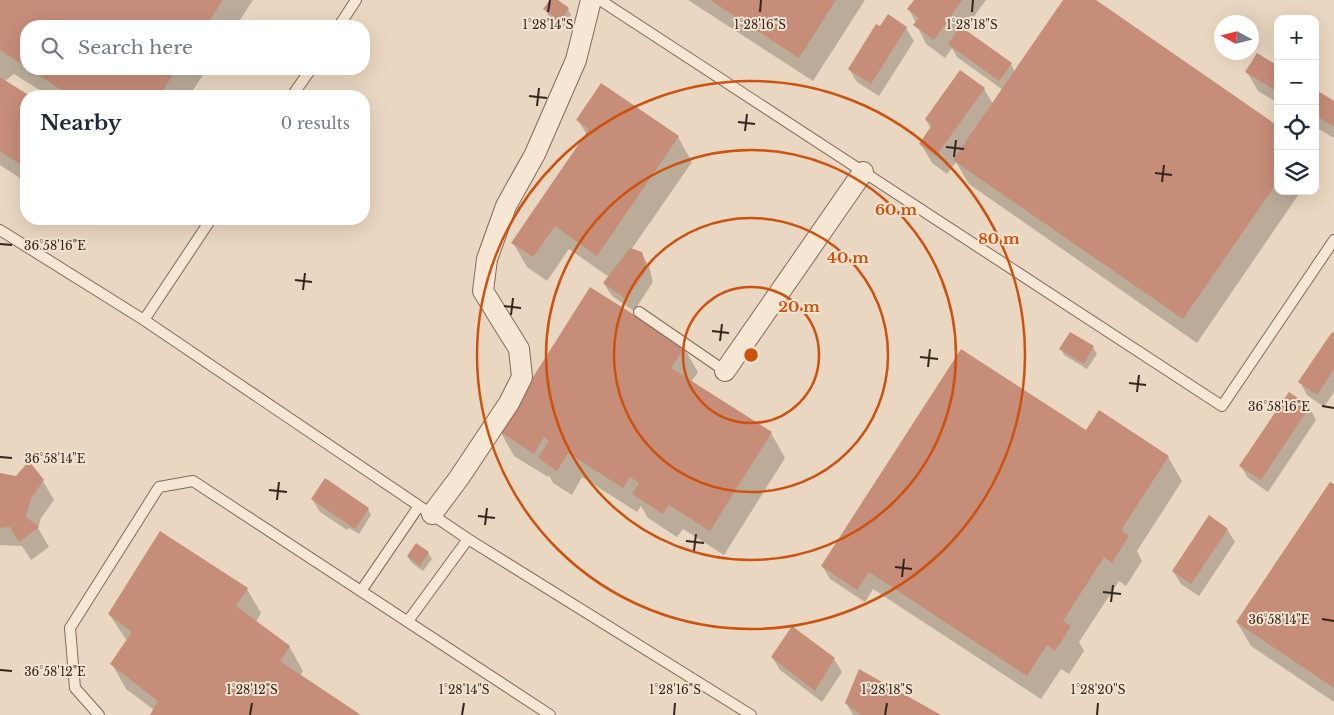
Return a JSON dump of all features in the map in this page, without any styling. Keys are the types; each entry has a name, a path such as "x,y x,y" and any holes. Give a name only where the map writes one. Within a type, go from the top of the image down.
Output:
{"street":[{"path":"426,510 459,478 509,403 522,377 518,349 483,292 487,259 506,206 534,154 576,60 591,0"},
{"path":"725,371 863,172"}],"lane":[{"path":"343,20 356,0"},
{"path":"600,0 1222,406 1334,240"},
{"path":"296,90 307,75"},
{"path":"144,320 207,225"},
{"path":"0,230 144,320 468,539 751,715"},
{"path":"639,312 725,371"},
{"path":"99,715 75,688 70,628 159,487 194,481 550,715"},
{"path":"361,591 426,510"},
{"path":"408,621 468,539"}],"building":[{"path":"0,0 223,0 210,20 20,20 20,63 0,50"},
{"path":"550,0 558,0 569,8 560,21 543,9"},
{"path":"710,0 836,0 799,58"},
{"path":"914,0 962,0 934,40 913,25 919,18 907,9"},
{"path":"1063,0 1096,0 1274,123 1274,187 1183,319 953,160"},
{"path":"888,14 907,27 871,84 848,69 876,24 880,26"},
{"path":"960,26 1012,63 999,81 948,44"},
{"path":"1259,54 1274,64 1274,90 1245,72 1253,60 1259,60"},
{"path":"960,70 985,88 936,156 919,144 932,125 925,119"},
{"path":"38,75 173,75 163,90 62,90"},
{"path":"0,77 21,90 20,164 0,151"},
{"path":"601,83 679,136 597,256 555,226 533,257 511,243 589,129 576,120"},
{"path":"1319,92 1334,101 1334,127 1319,118"},
{"path":"630,248 642,252 647,269 626,299 603,283"},
{"path":"590,287 685,347 671,368 772,432 710,531 669,505 663,514 632,494 639,483 630,477 623,488 568,453 557,471 538,458 549,441 544,437 534,454 499,431"},
{"path":"1070,332 1094,346 1084,364 1059,349"},
{"path":"1332,332 1334,333 1334,369 1317,395 1298,382"},
{"path":"961,349 1086,430 1099,410 1169,456 1121,530 1129,536 1112,563 1104,557 1063,621 1071,626 1055,651 1047,645 1027,676 869,572 857,590 821,566"},
{"path":"1289,392 1310,406 1261,480 1239,466"},
{"path":"29,461 44,480 31,498 26,517 39,527 19,542 10,527 0,528 0,473 16,476"},
{"path":"325,478 369,508 355,529 311,499"},
{"path":"1330,482 1334,484 1334,688 1236,622"},
{"path":"1209,515 1228,529 1191,584 1172,571"},
{"path":"160,531 248,588 236,606 290,646 280,661 361,715 150,715 158,701 110,664 132,632 108,614"},
{"path":"416,543 429,552 420,566 407,556"},
{"path":"792,626 835,658 815,691 771,657"},
{"path":"859,669 941,715 861,715 845,703"}]}
